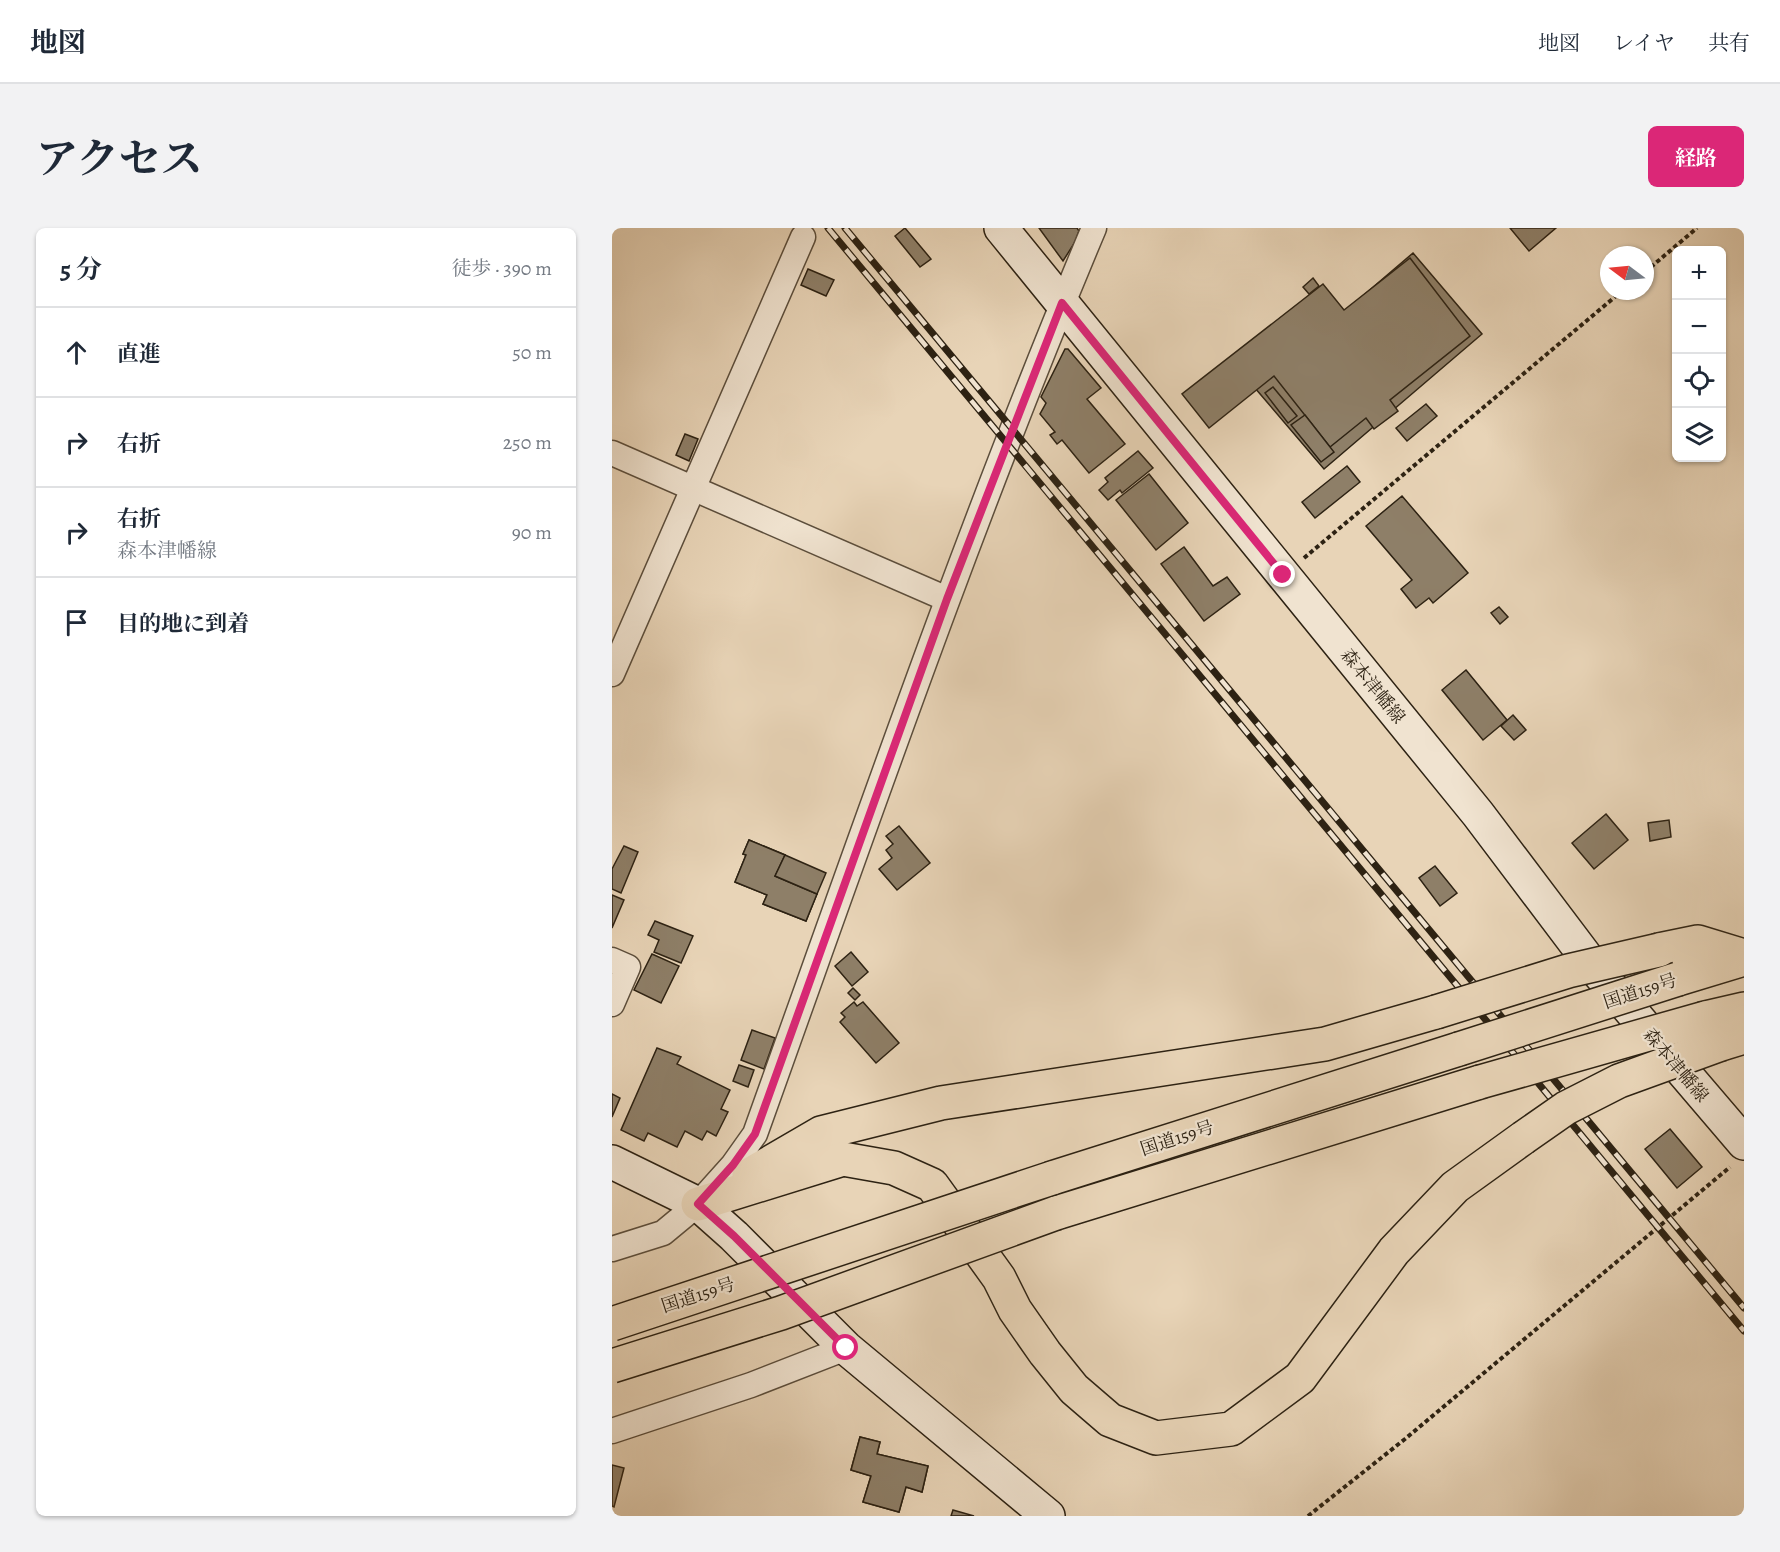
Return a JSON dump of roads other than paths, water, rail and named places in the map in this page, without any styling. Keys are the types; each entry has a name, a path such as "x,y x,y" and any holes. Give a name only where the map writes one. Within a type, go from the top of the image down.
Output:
{"highway":[{"path":"698,1204 821,1132 941,1103 1325,1044 1568,971 1698,942 1744,957"},
{"name":"国道159号","path":"612,1323 1052,1178 1744,957"},
{"name":"国道159号","path":"612,1366 781,1312 1056,1213 1480,1082 1723,1033 1744,1009"},
{"path":"698,1204 843,1160 894,1168 932,1185 999,1278 1015,1310 1045,1353 1074,1389 1110,1420 1156,1438 1231,1429 1300,1378 1394,1251 1455,1187 1566,1108 1723,1033"}],"main road":[{"name":"森本津幡線","path":"1001,228 1478,814 1592,965 1740,1153"},
{"path":"612,1162 698,1204 734,1236 846,1348 1048,1516"}],"street":[{"path":"612,1249 663,1233 698,1204 733,1165 755,1134 947,599 1062,303 1094,228"},
{"path":"612,674 803,237"},
{"path":"612,453 947,599"},
{"path":"612,960 628,967 612,1004"},
{"path":"612,1431 751,1385 846,1348"}],"railway":[{"path":"828,228 1744,1331"},
{"path":"845,228 1744,1308"}]}
